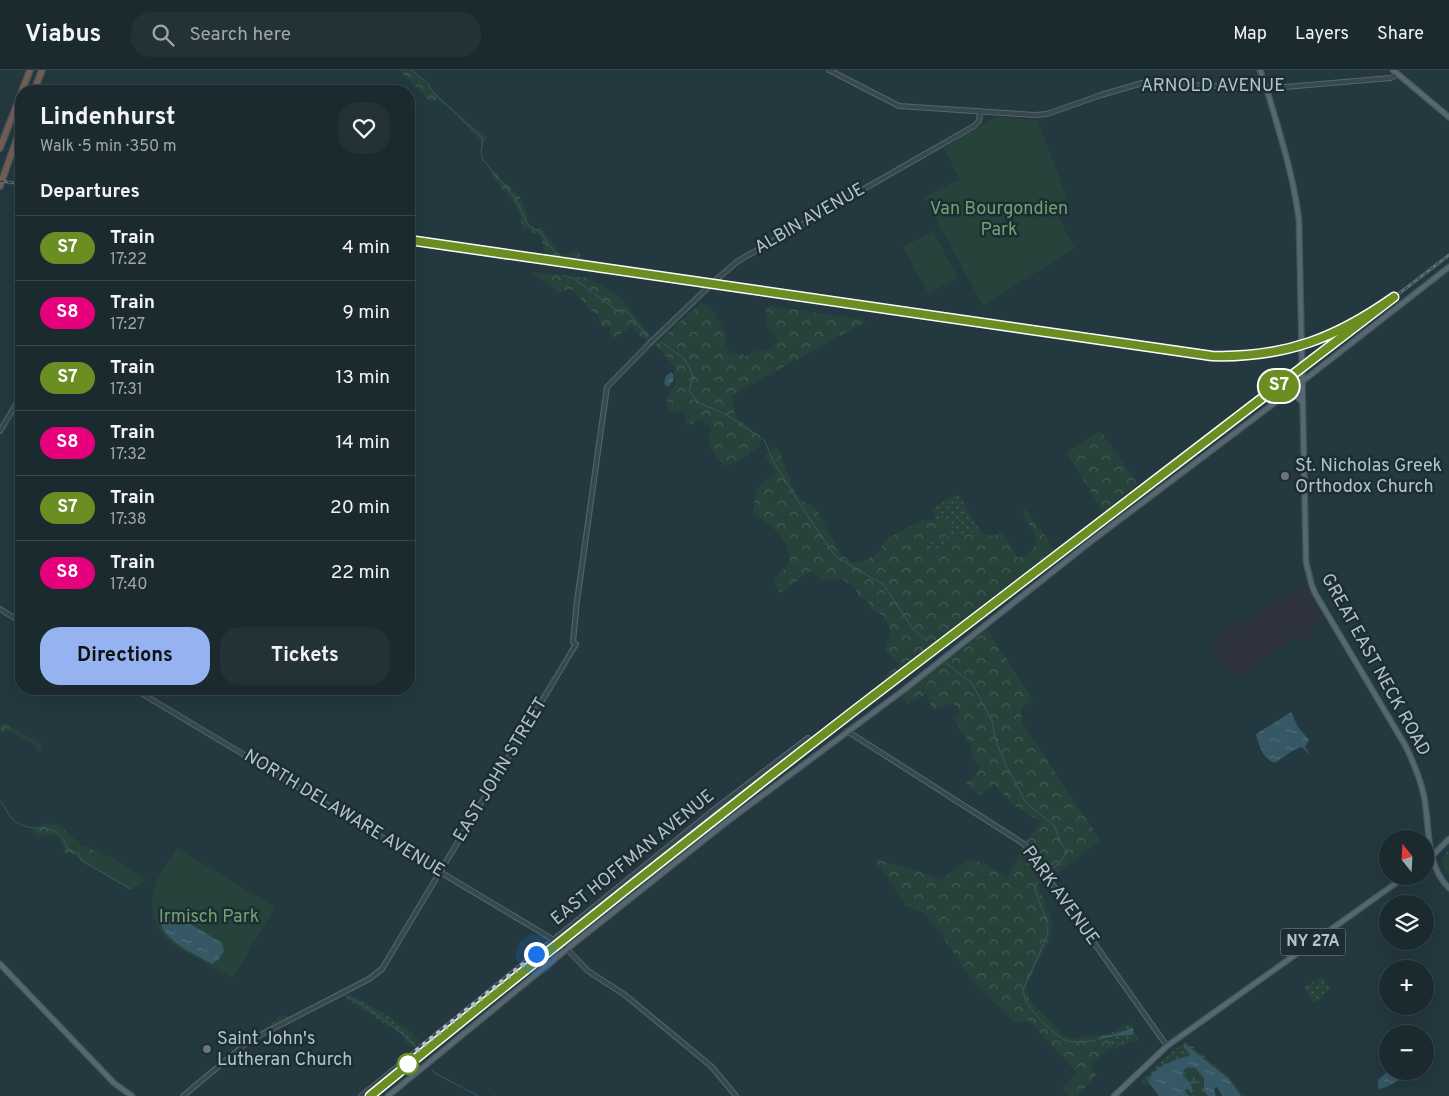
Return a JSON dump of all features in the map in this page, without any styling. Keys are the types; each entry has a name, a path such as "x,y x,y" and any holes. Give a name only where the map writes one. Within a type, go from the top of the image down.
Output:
{"highway":[{"path":"25,85 30,70"},
{"path":"36,85 42,70"},
{"path":"0,148 15,110"},
{"path":"0,186 15,143"},
{"path":"0,170 3,177"}],"main road":[{"name":"GREAT EAST NECK ROAD","path":"1260,70 1287,159 1297,202 1299,220 1306,562 1312,586 1413,761 1424,796 1429,830"},
{"path":"1393,70 1449,117"},
{"name":"EAST HOFFMAN AVENUE","path":"388,1096 567,949 736,815 947,655 1089,543 1282,398 1449,267"},
{"path":"1282,398 1292,393 1295,394 1302,404"},
{"path":"1434,854 1449,840"},
{"name":"GREAT EAST NECK ROAD","path":"1434,863 1437,873 1449,888"},
{"name":"NY 27A","path":"1114,1096 1167,1046 1393,885"},
{"path":"0,964 114,1082 132,1096"}],"street":[{"name":"ARNOLD AVENUE","path":"830,70 899,106 1043,115 1142,83 1266,88 1391,78 1398,74"},
{"name":"ALBIN AVENUE","path":"650,343 738,261 974,126 979,121 980,112"},
{"name":"EAST JOHN STREET","path":"183,1096 249,1041 369,979 382,969 576,644 573,642 577,601 607,387 650,343"},
{"path":"0,431 15,406"},
{"path":"0,609 15,618"},
{"name":"NORTH DELAWARE AVENUE","path":"144,695 567,949 588,971 625,995 711,1066 736,1096"},
{"name":"PARK AVENUE","path":"847,731 1024,844 1167,1046"},
{"name":"EAST HOFFMAN AVENUE","path":"361,1096 711,812 808,738"}],"shaded area":[{"path":"1306,584 1323,618 1308,627 1313,635 1302,641 1298,635 1240,676 1226,670 1210,640"}],"green space":[{"path":"401,70 414,70 449,105 487,137 487,140 481,141 460,118 442,103 435,100 430,102"},
{"name":"Van Bourgondien Park","path":"996,117 1038,120 1067,198 1052,206 1075,248 983,306 924,197 960,179 943,148"},
{"path":"490,168 520,197 528,215 526,219 529,224 538,229 541,227 562,256 576,249 587,264 546,256 540,235 533,233 530,229 523,229 518,211 494,179"},
{"path":"933,231 958,278 928,293 903,247"},
{"path":"530,272 588,278 619,295 652,338 647,342 630,327 615,338 611,335 610,328 604,327 601,324 598,314 591,311 573,290 568,289 559,293"},
{"path":"702,303 710,307 715,313 726,335 725,344 731,353 746,356 759,350 767,350 773,347 777,340 773,331 766,327 766,308 772,306 866,320 733,395 735,417 760,436 761,445 739,461 725,466 711,448 709,441 711,428 705,422 698,419 692,424 685,425 686,417 684,410 667,411 668,397 675,385 674,366 655,345"},
{"path":"1101,432 1137,485 1103,512 1066,452"},
{"path":"773,448 778,448 796,494 817,510 840,553 851,563 859,563 876,555 886,540 923,520 939,521 954,527 948,534 928,544 934,551 961,535 971,532 994,536 1000,532 1004,534 1018,558 1027,554 1033,549 1035,544 1033,532 1021,511 1025,509 1049,541 1053,550 902,668 880,680 898,665 885,650 891,631 884,616 870,609 870,604 858,595 855,587 840,578 824,581 811,571 780,593 774,582 789,563 790,557 785,543 780,536 768,524 757,518 753,512 757,489 775,472 765,456"},
{"path":"954,495 959,496 983,535 961,535 934,551 928,544 948,534 954,527 934,521 936,517 932,509"},
{"path":"987,629 1033,700 1021,708 1022,722 1101,841 1038,886 1052,919 1052,933 1026,987 1029,999 1064,1036 1074,1038 1109,1034 1111,1046 1090,1067 1097,1074 1078,1096 1070,1096 1062,1089 1077,1073 1028,1020 1015,1023 970,979 941,934 924,913 905,905 874,859 913,869 940,880 972,858 1008,877 1024,844 1041,822 1013,805 994,784 979,795 966,784 980,769 971,756 971,746 954,719 960,713 953,703 933,710 926,694 908,704 900,697"},
{"path":"3,723 43,745 40,752 37,751 34,745 8,730 0,734 0,726"},
{"path":"48,823 63,828 81,845 89,847 97,853 96,862 90,868 71,853 65,853 60,839 52,834 39,838 30,831"},
{"name":"Irmisch Park","path":"177,848 275,907 233,978 173,944 159,929 153,915 153,893 162,871"},
{"path":"97,849 147,879 131,891 82,862"},
{"path":"1449,850 1449,876 1444,868 1442,859"},
{"path":"1323,976 1331,989 1316,1002 1313,1002 1304,987"},
{"path":"349,994 398,1022 420,1042 414,1048 405,1042 402,1035 347,999"},
{"path":"283,1014 289,1018 263,1031 264,1030"},
{"path":"1131,1022 1138,1040 1106,1051 1111,1046 1109,1034"},
{"path":"1186,1041 1228,1076 1245,1096 1241,1096 1228,1079 1184,1043"},
{"path":"1183,1044 1191,1055 1176,1059 1162,1066 1154,1073 1145,1088 1142,1080"},
{"path":"1188,1067 1195,1068 1204,1078 1203,1091 1208,1096 1189,1096 1185,1092 1186,1089 1192,1092 1193,1090 1191,1084 1183,1075 1184,1070"}],"water":[{"path":"671,372 674,375 673,381 669,386 666,386 664,383 666,376"},
{"path":"1291,712 1298,727 1309,740 1305,747 1311,756 1301,747 1275,763 1264,755 1256,734"},
{"path":"169,914 177,916 222,943 224,951 218,960 212,964 175,942 160,923"},
{"path":"1133,1028 1132,1035 1096,1040 1102,1036 1112,1035"},
{"path":"1184,1043 1229,1079 1241,1096 1222,1096 1217,1087 1214,1089 1216,1096 1208,1096 1202,1089 1204,1087 1204,1078 1195,1068 1188,1067 1184,1070 1183,1075 1191,1084 1193,1092 1191,1093 1188,1089 1185,1090 1189,1096 1159,1096 1148,1082 1150,1077 1165,1064 1189,1056 1190,1054 1183,1046"},
{"path":"1378,1080 1399,1080 1380,1089 1378,1087"}],"waterway":[{"path":"411,70 428,83 432,91 483,139 481,153 483,160 514,196 529,226 539,230 559,258"},
{"path":"563,275 574,279 618,311 625,310 647,337"},
{"path":"661,342 685,359 694,378 689,391 699,403 727,415 765,441 773,461 836,557 884,585 913,629 927,641"},
{"path":"946,663 972,683 992,721 996,741 1026,803 1054,825 1060,841 1067,852 1059,864 1053,868"},
{"path":"0,801 15,821 33,828 53,830 64,839 68,849 79,854 80,858 86,863 131,889"},
{"path":"1037,882 1035,890 1046,919 1048,934 1023,990 1025,998 1039,1018 1063,1039 1078,1042 1095,1040"},
{"path":"345,995 382,1018 416,1047"},
{"path":"432,1070 478,1096"}],"railway":[{"path":"0,181 15,183"},
{"path":"415,241 1206,355 1243,355 1280,350 1316,341 1350,325"},
{"path":"370,1096 771,776 1449,255"}],"train":[{"name":"S7","path":"370,1096 701,830 1394,297 1346,327 1312,342 1266,353 1240,356 1212,356 415,241"}],"place":[{"name":"St. Nicholas Greek Orthodox Church","path":"1285,476"},
{"name":"Saint John's Lutheran Church","path":"207,1049"}],"route":[{"path":"408,1064 411,1055 536,954"}]}
